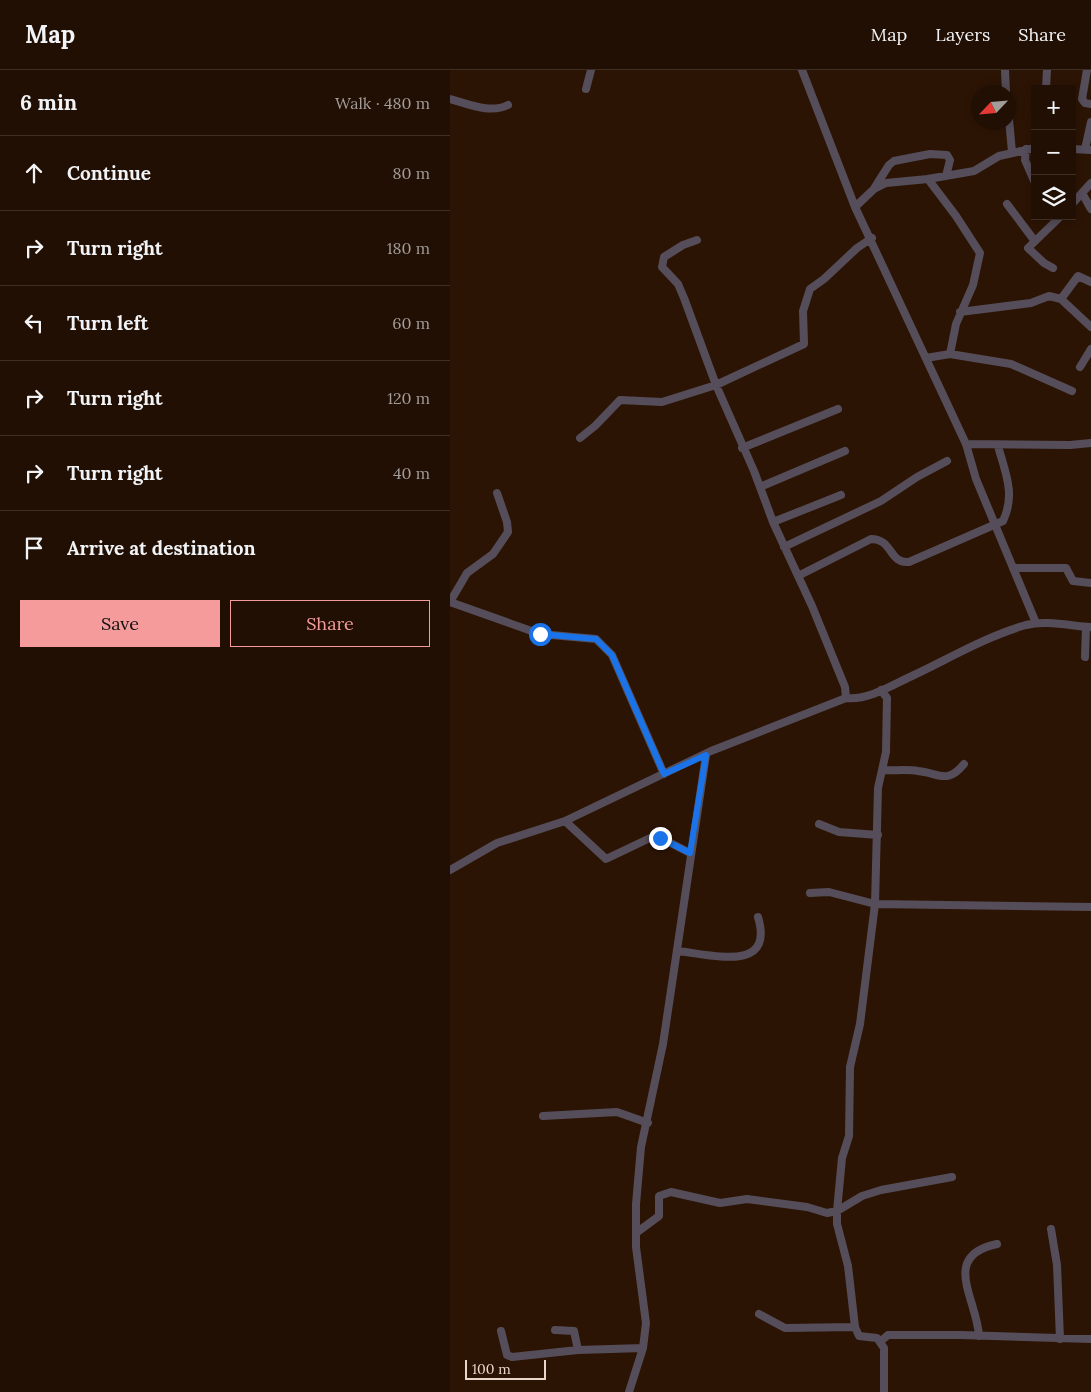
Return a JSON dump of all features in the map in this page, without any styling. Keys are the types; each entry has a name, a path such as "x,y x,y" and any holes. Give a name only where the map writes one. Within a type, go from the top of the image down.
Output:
{"street":[{"path":"586,89 591,70"},
{"path":"802,70 855,207 872,238 966,444 976,479 1036,623"},
{"path":"1005,70 1006,85"},
{"path":"1046,85 1048,70"},
{"path":"1087,70 1082,99 1085,103 1091,104"},
{"path":"450,99 496,110 508,105"},
{"path":"1088,150 1091,122"},
{"path":"1012,130 1012,152"},
{"path":"874,189 892,182 928,179 978,170 993,159 1012,152 1031,148"},
{"path":"1026,149 1025,160 1032,175"},
{"path":"855,207 874,189 891,163 907,157 948,155 950,160 946,176"},
{"path":"928,179 956,216 980,253 974,285 960,312 950,354"},
{"path":"1076,200 1091,183"},
{"path":"1082,194 1091,209"},
{"path":"1007,204 1034,240"},
{"path":"1053,268 1044,264 1028,250 1028,246 1056,220"},
{"path":"580,438 595,426 620,400 626,398 662,402 716,385 804,344 803,312 810,290 857,248 872,238"},
{"path":"696,240 683,245 664,257 662,267 678,284 716,385 773,522 798,576 844,687 846,698"},
{"path":"1061,299 1078,276 1091,282"},
{"path":"960,312 1031,303 1050,296 1061,299 1091,327"},
{"path":"1080,367 1091,349"},
{"path":"926,358 950,354 1011,364 1072,391"},
{"path":"742,448 838,409"},
{"path":"966,444 1070,446 1091,443"},
{"path":"798,576 872,540 879,539 886,543 896,558 903,563 1003,521 1010,506 1009,484 998,446"},
{"path":"760,487 845,451"},
{"path":"784,547 880,501 917,477 947,461"},
{"path":"497,493 507,522 508,532 493,554 467,573 450,602 540,634 596,639 612,655 664,774"},
{"path":"773,522 841,495"},
{"path":"1013,568 1066,568 1073,581 1091,583"},
{"path":"450,870 510,837 565,821 706,755 721,746 846,698 855,699 881,690 987,640 1036,623 1089,627 1085,657"},
{"path":"881,690 887,698 886,752 878,788 876,904 860,1024 850,1067 849,1136 842,1158 837,1224 848,1266 855,1327 859,1336 877,1338 881,1341 885,1356 884,1392"},
{"path":"629,1392 643,1348 646,1322 636,1233 641,1147 648,1123 663,1044 706,755"},
{"path":"882,770 919,771 947,776 955,774 964,764"},
{"path":"565,821 606,859 650,838 663,839 690,853"},
{"path":"819,824 840,832 878,835"},
{"path":"810,894 829,892 876,904 1091,907"},
{"path":"677,951 738,957 748,955 756,949 762,940 758,917"},
{"path":"543,1116 617,1112 648,1123"},
{"path":"636,1233 659,1216 659,1196 671,1192 720,1203 747,1200 807,1207 827,1214 837,1211 862,1196 881,1190 952,1177"},
{"path":"1051,1229 1057,1264 1060,1339"},
{"path":"979,1336 978,1321 963,1276 971,1256 980,1248 997,1244"},
{"path":"759,1314 785,1328 855,1327"},
{"path":"501,1330 507,1355 512,1357 578,1350 643,1348"},
{"path":"555,1330 574,1331 578,1350"},
{"path":"881,1341 888,1335 1091,1339"}],"route":[{"path":"540,634 591,638 604,645 612,655 664,774 706,755 690,853 660,838"}]}
